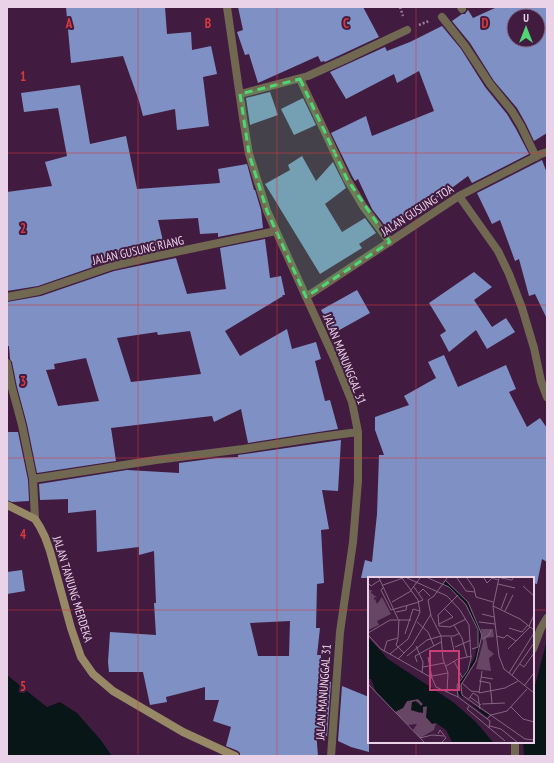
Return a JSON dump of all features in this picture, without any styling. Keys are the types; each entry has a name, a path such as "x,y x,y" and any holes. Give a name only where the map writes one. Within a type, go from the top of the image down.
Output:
{"street":[{"name":"JALAN MANUNGGAL 31","path":"227,7 249,154 267,210 335,360 352,402 358,432 358,481 353,542 340,632 331,756"},
{"path":"442,17 465,46 490,84 512,111 536,156"},
{"path":"240,94 300,79 323,70 407,30"},
{"path":"300,79 347,179 363,206 390,242"},
{"name":"JALAN GUSUNG TOA","path":"306,297 459,196 536,156 547,152"},
{"path":"459,196 498,251 509,274 522,308 534,348 541,381 547,397"},
{"name":"JALAN GUSUNG RIANG","path":"7,297 39,291 112,266 276,231"},
{"path":"7,363 33,479 35,519 7,505"},
{"path":"33,479 358,432"},
{"name":"JALAN TANJUNG MERDEKA","path":"35,519 47,544 71,628 81,657 93,674 113,691 183,732 236,756"},
{"path":"534,647 541,628 547,618"},
{"path":"514,743 515,756"}],"highlighted area":[{"path":"300,79 347,179 390,242 306,297 267,211 249,154 240,94"}],"shaded area":[{"path":"547,640 547,756 524,756 523,743 534,743 534,689"},
{"path":"7,675 47,707 60,702 77,713 100,739 112,756 7,756"}],"building":[{"path":"66,7 165,7 167,34 191,32 192,50 211,46 217,74 203,77 209,126 177,130 175,109 143,116 123,56 71,63"},
{"path":"238,7 363,7 379,37 325,62 321,62 318,56 258,83 249,54 245,55 237,32 243,30"},
{"path":"497,7 547,7 547,133 534,141 517,108 494,81 470,43 452,21 462,14 465,14 468,10 473,18"},
{"path":"442,26 461,49 485,87 507,114 529,154 472,183 468,176 417,211 416,209 386,227 372,209 358,179 355,181 352,176 331,133 366,116 372,136 434,111 419,71 397,83 394,74 346,99 330,72 385,47 387,51 410,42"},
{"path":"80,85 90,144 126,136 137,189 220,183 218,169 247,164 261,210 263,228 218,237 218,233 200,234 198,218 158,220 165,249 110,261 38,286 7,291 7,192 52,186 45,162 67,156 58,108 24,112 21,93"},
{"path":"270,92 278,115 250,125 246,98"},
{"path":"303,98 316,125 294,135 281,109"},
{"path":"302,156 316,181 333,162 346,188 325,204 342,232 365,218 376,233 359,244 362,248 320,274 265,184 290,170 288,165"},
{"path":"542,160 547,173 547,319 535,294 529,296 519,259 515,261 500,220 492,224 477,193"},
{"path":"265,239 270,278 281,276 285,295 282,295 283,296 225,331 240,356 287,329 292,349 316,342 321,359 315,361 325,401 330,400 338,429 248,443 241,409 214,422 212,416 111,428 116,461 37,473 27,424 10,359 9,346 7,346 7,302 41,296 114,271 176,258 187,294 226,289 220,248","holes":["190,331 201,374 131,382 117,338 157,332 158,335","86,358 99,401 58,406 46,370 55,369 54,364"]},
{"path":"474,272 492,287 474,300 492,327 506,318 515,332 487,349 476,330 449,352 440,335 446,331 429,303"},
{"path":"357,290 370,313 334,333 321,310"},
{"path":"444,355 458,387 506,365 516,389 509,392 527,427 540,418 547,428 547,562 542,559 537,584 534,583 534,577 361,578 365,560 372,562 377,514 379,455 384,455 375,430 375,417 409,405 404,396 436,378 428,362"},
{"path":"7,432 18,432 28,480 29,501 12,502 7,500"},
{"path":"341,440 338,491 322,490 329,529 321,530 324,583 317,584 316,628 320,628 317,655 321,655 321,678 331,682 327,736 316,731 318,756 240,756 238,751 226,746 231,727 213,721 219,700 205,700 205,687 166,697 167,702 150,705 143,672 109,672 108,662 110,632 156,635 154,603 156,603 154,551 139,555 139,547 97,552 96,510 68,513 68,499 40,500 39,484 127,470 179,473 179,463 238,457 238,455","holes":["290,621 289,656 258,656 250,623"]},
{"path":"22,570 25,591 7,594 7,572"},
{"path":"342,686 368,697 369,752 351,747 338,741"}]}
